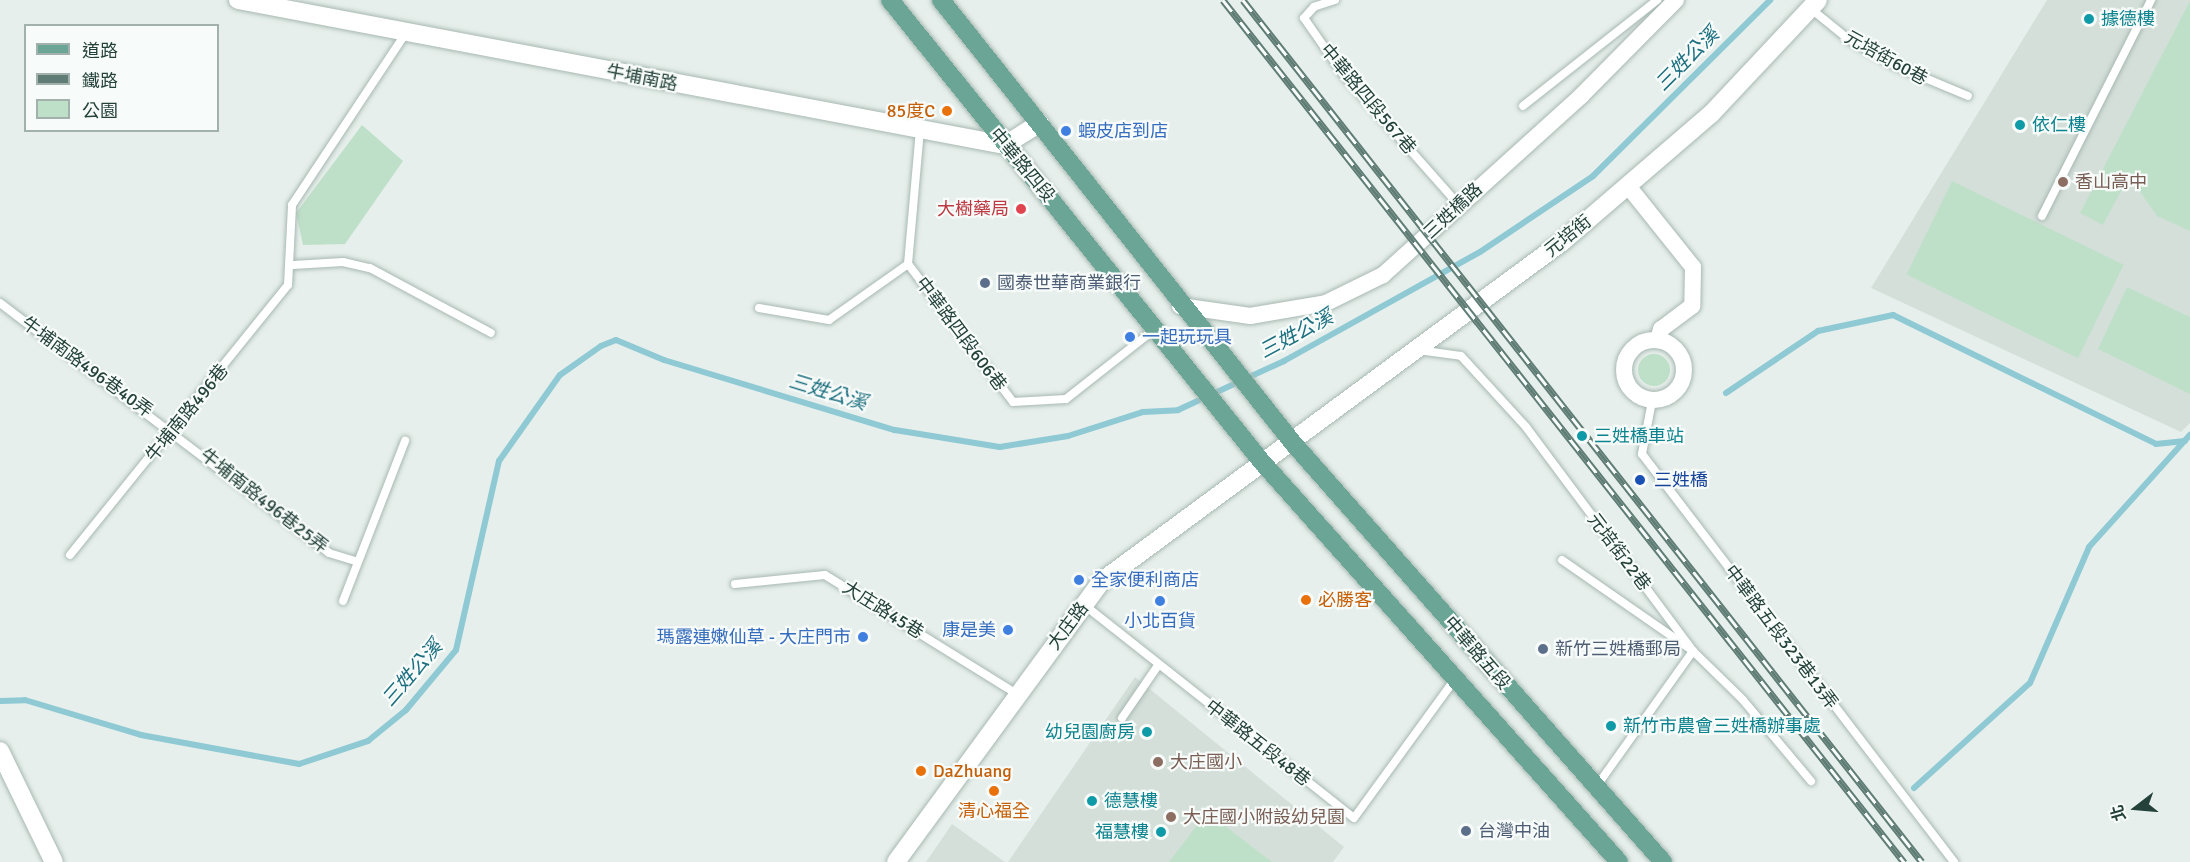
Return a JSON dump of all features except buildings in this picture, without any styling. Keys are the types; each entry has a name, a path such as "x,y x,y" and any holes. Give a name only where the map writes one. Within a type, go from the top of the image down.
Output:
{"main road":[{"name":"中華路四段","path":"890,0 1005,145 1158,327"},
{"path":"941,0 1040,123 1180,306 1293,443"},
{"path":"1158,327 1262,462"},
{"name":"中華路五段","path":"1293,443 1663,862"},
{"name":"中華路五段","path":"1262,462 1619,862"}],"street":[{"name":"牛埔南路","path":"238,0 286,6 405,34 1005,145"},
{"name":"三姓橋路","path":"1180,306 1250,316 1326,303 1383,275 1676,0"},
{"name":"元培街","path":"1293,443 1415,349 1519,276 1628,186 1711,114 1814,4"},
{"path":"1005,145 1040,123"},
{"path":"1628,186 1693,267 1692,306 1661,329 1659,340"},
{"path":"1659,340 1682,358 1683,379 1671,395 1652,401 1634,393 1623,367 1640,343 1659,340"},
{"name":"大庄路","path":"896,862 1102,581 1262,462 1293,443"},
{"path":"0,751 54,862"}],"lane":[{"name":"中華路四段567巷","path":"1335,0 1314,7 1304,18 1343,74 1459,205"},
{"path":"1523,106 1657,0"},
{"path":"2042,216 2151,0"},
{"name":"元培街60巷","path":"1814,4 1848,39 1894,65 1968,96"},
{"name":"牛埔南路496巷","path":"70,555 174,431 288,285 292,265 287,220 291,205 405,34"},
{"path":"908,264 920,130"},
{"path":"292,265 343,262 370,268 491,333"},
{"name":"中華路四段606巷","path":"759,308 830,320 908,264 1013,402 1066,399 1158,327"},
{"name":"牛埔南路496巷40弄","path":"0,303 174,431"},
{"name":"元培街22巷","path":"1415,349 1461,356 1526,427 1693,651 1743,700 1811,781"},
{"name":"中華路五段323巷13弄","path":"1652,401 1642,454 1954,862"},
{"name":"牛埔南路496巷25弄","path":"174,431 329,553 358,562"},
{"path":"343,601 405,441"},
{"path":"1562,560 1693,651 1595,787"},
{"name":"大庄路45巷","path":"735,584 825,575 1017,694"},
{"name":"中華路五段48巷","path":"1083,604 1354,818 1455,678"},
{"path":"1122,718 1159,664"}],"shaded area":[{"name":"香山高中","path":"2047,0 2190,0 2190,423 2181,432 1871,288"},
{"name":"大庄國小","path":"1135,677 1344,847 1333,862 1008,862"},
{"path":"952,824 1005,862 926,862"}],"green space":[{"path":"2190,1 2190,231 2157,216 2129,176 2103,225 2080,213"},
{"path":"362,125 403,161 345,244 303,245 296,213"},
{"path":"1952,181 2124,265 2078,358 1906,274"},
{"path":"2127,287 2190,317 2190,394 2098,349"},
{"path":"1654,354 1665,359 1670,370 1665,381 1654,386 1643,381 1638,370 1643,359"},
{"path":"1207,812 1272,862 1169,862"}],"waterway":[{"name":"三姓公溪","path":"0,701 25,700 141,735 299,764 368,741 406,710 456,650 499,461 560,375 601,346 616,340 664,360 895,430 1000,447 1068,436 1143,412 1178,410 1284,361 1480,252 1593,176 1770,0"},
{"path":"1726,393 1818,331 1893,315 2156,444 2185,441"},
{"path":"1914,788 2030,683 2089,547 2190,435"}],"railway":[{"path":"1223,0 1904,862"},
{"path":"1243,0 1922,862"}],"place":[{"name":"據德樓","path":"2089,19"},
{"name":"85度C","path":"947,111"},
{"name":"依仁樓","path":"2020,125"},
{"name":"蝦皮店到店","path":"1066,131"},
{"name":"香山高中","path":"2063,182"},
{"name":"大樹藥局","path":"1021,209"},
{"name":"國泰世華商業銀行","path":"985,283"},
{"name":"一起玩玩具","path":"1130,337"},
{"name":"三姓橋車站","path":"1582,436"},
{"name":"三姓橋","path":"1640,480"},
{"name":"全家便利商店","path":"1079,580"},
{"name":"必勝客","path":"1306,600"},
{"name":"小北百貨","path":"1160,601"},
{"name":"康是美","path":"1008,630"},
{"name":"瑪露連嫩仙草 - 大庄門市","path":"863,637"},
{"name":"新竹三姓橋郵局","path":"1543,649"},
{"name":"新竹市農會三姓橋辦事處","path":"1611,726"},
{"name":"幼兒園廚房","path":"1147,732"},
{"name":"大庄國小","path":"1158,762"},
{"name":"DaZhuang","path":"921,771"},
{"name":"清心福全","path":"994,791"},
{"name":"德慧樓","path":"1092,801"},
{"name":"大庄國小附設幼兒園","path":"1171,817"},
{"name":"台灣中油","path":"1466,831"},
{"name":"福慧樓","path":"1161,832"}]}
